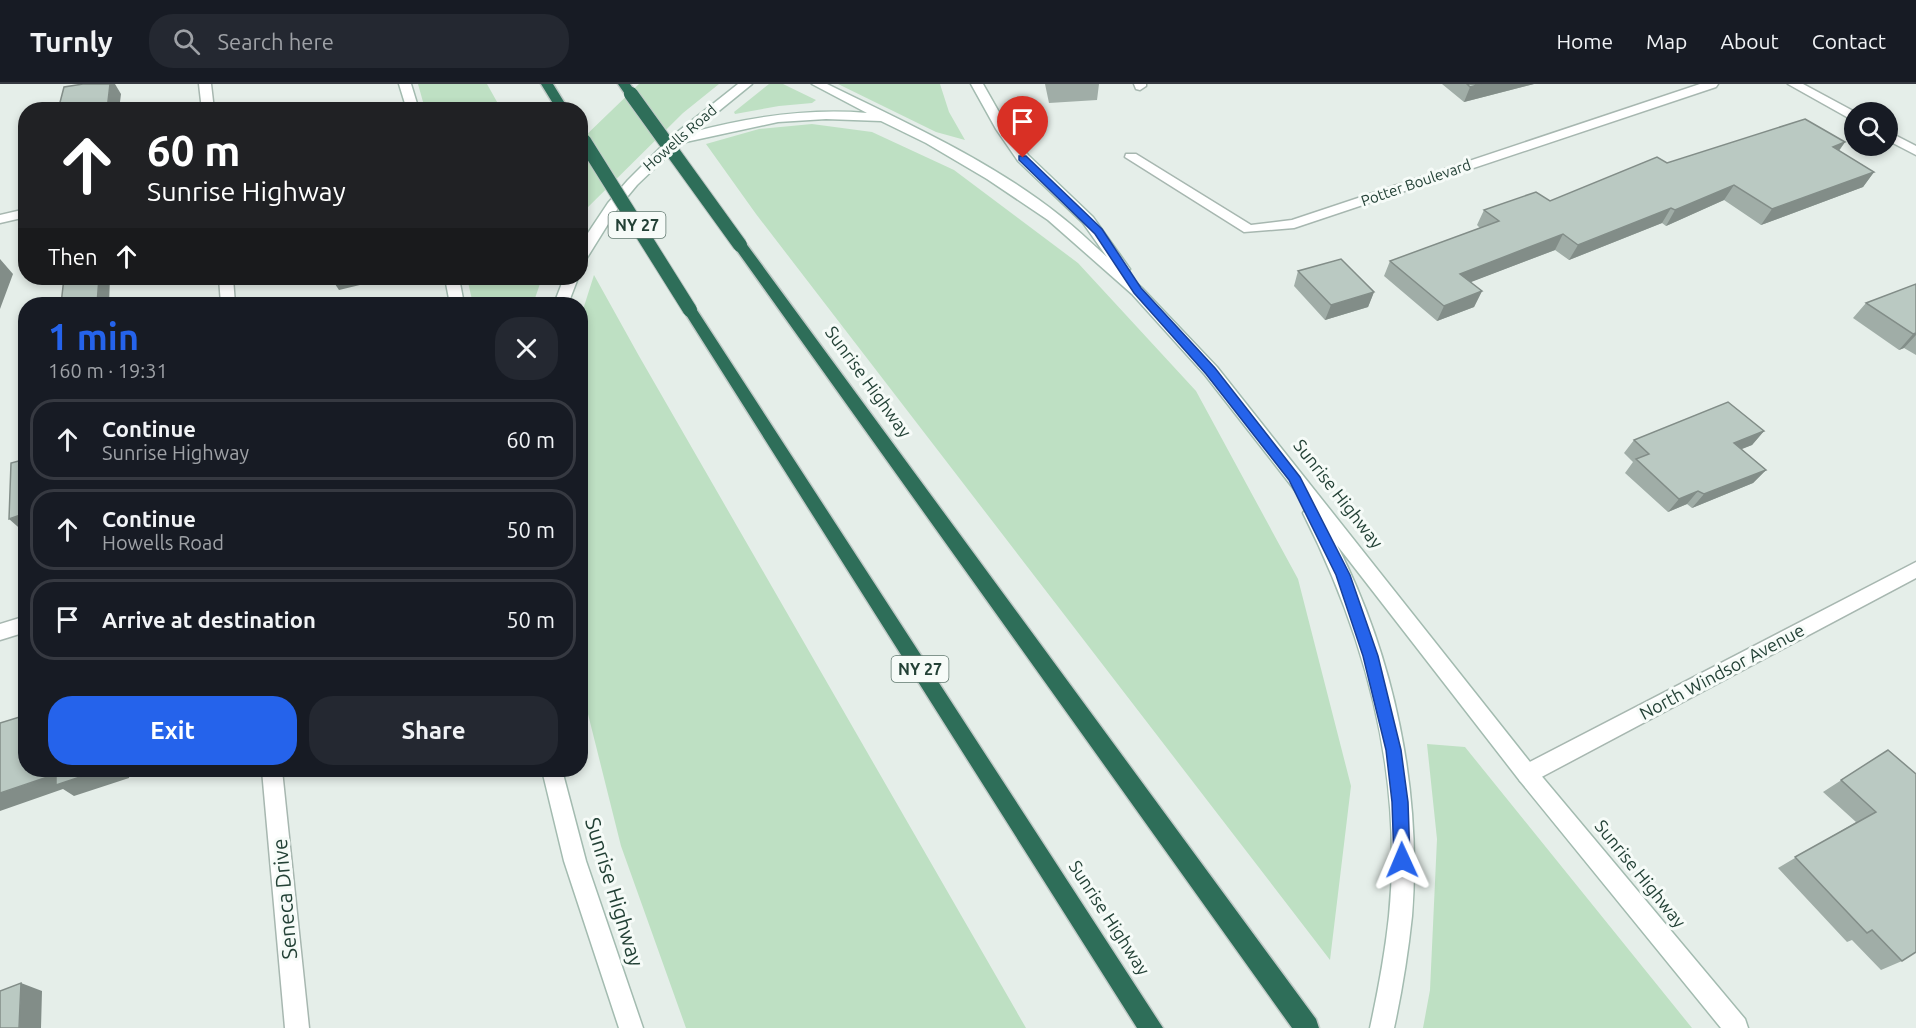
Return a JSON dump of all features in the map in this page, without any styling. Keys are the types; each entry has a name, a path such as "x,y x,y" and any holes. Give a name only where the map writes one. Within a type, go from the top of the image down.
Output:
{"highway":[{"path":"547,84 558,102"},
{"name":"Sunrise Highway","path":"627,89 1306,1028"},
{"name":"Sunrise Highway","path":"588,148 1151,1028"}],"main road":[{"path":"205,84 207,102"},
{"path":"405,84 410,102"},
{"name":"Howells Road","path":"588,244 603,219 626,189 672,142 746,84"},
{"name":"Sunrise Highway","path":"818,84 962,158 1023,196 1061,224 1137,291 1211,371 1527,774 1736,1028"},
{"path":"977,84 1002,129 1023,158 1088,220 1107,243 1137,291"},
{"name":"Potter Boulevard","path":"1131,157 1248,229 1294,224 1712,84"},
{"path":"1794,84 1844,112"},
{"path":"672,142 735,125 789,115 845,115 887,119"},
{"path":"1898,141 1916,151"},
{"path":"0,219 18,215"},
{"path":"1294,477 1343,575 1386,710 1394,750 1402,844 1401,893 1393,975 1382,1028"},
{"name":"North Windsor Avenue","path":"1527,774 1916,569"},
{"path":"0,632 18,626"},
{"name":"Seneca Drive","path":"273,777 297,1028"},
{"name":"Sunrise Highway","path":"554,777 575,861 632,1028"}],"green space":[{"path":"418,84 487,84 497,102 423,102"},
{"path":"639,84 719,84 683,113 588,207 588,133"},
{"path":"769,84 783,84 816,100 812,103 735,114 734,112"},
{"path":"838,84 940,84 949,112 965,140 936,132"},
{"path":"812,124 872,132 954,170 1078,263 1196,391 1298,579 1351,786 1330,960 756,214 706,144 759,129"},
{"path":"594,275 1026,1028 686,1028 621,846 588,714 587,297"},
{"path":"469,285 540,285 535,297 471,297"},
{"path":"1427,744 1465,747 1692,1028 1423,1028 1430,990 1437,839"}],"building":[{"path":"110,84 108,102 60,102 64,87"},
{"path":"1805,119 1844,141 1833,147 1844,156 1874,172 1772,209 1734,185 1675,210 1671,208 1578,245 1563,234 1460,274 1482,291 1444,306 1390,261 1499,221 1484,210 1536,192 1550,201 1657,157 1667,163"},
{"path":"1341,259 1374,292 1331,305 1298,271"},
{"path":"1916,284 1916,333 1913,334 1866,303"},
{"path":"63,285 98,285 98,297 62,297"},
{"path":"1728,402 1764,431 1734,443 1766,470 1704,494 1698,491 1679,499 1636,459 1649,454 1634,440"},
{"path":"18,461 18,516 9,519 11,463"},
{"path":"18,717 18,777 47,777 0,793 0,723"},
{"path":"1888,750 1916,774 1916,952 1902,961 1872,930 1867,933 1795,857 1876,812 1841,780"},
{"path":"56,777 80,777 56,785"},
{"path":"21,983 19,1028 0,1028 0,991"}],"route":[{"path":"1023,158 1088,220 1107,243 1137,291 1211,371 1294,477 1343,575 1371,656 1394,750 1400,802 1402,860"}]}
